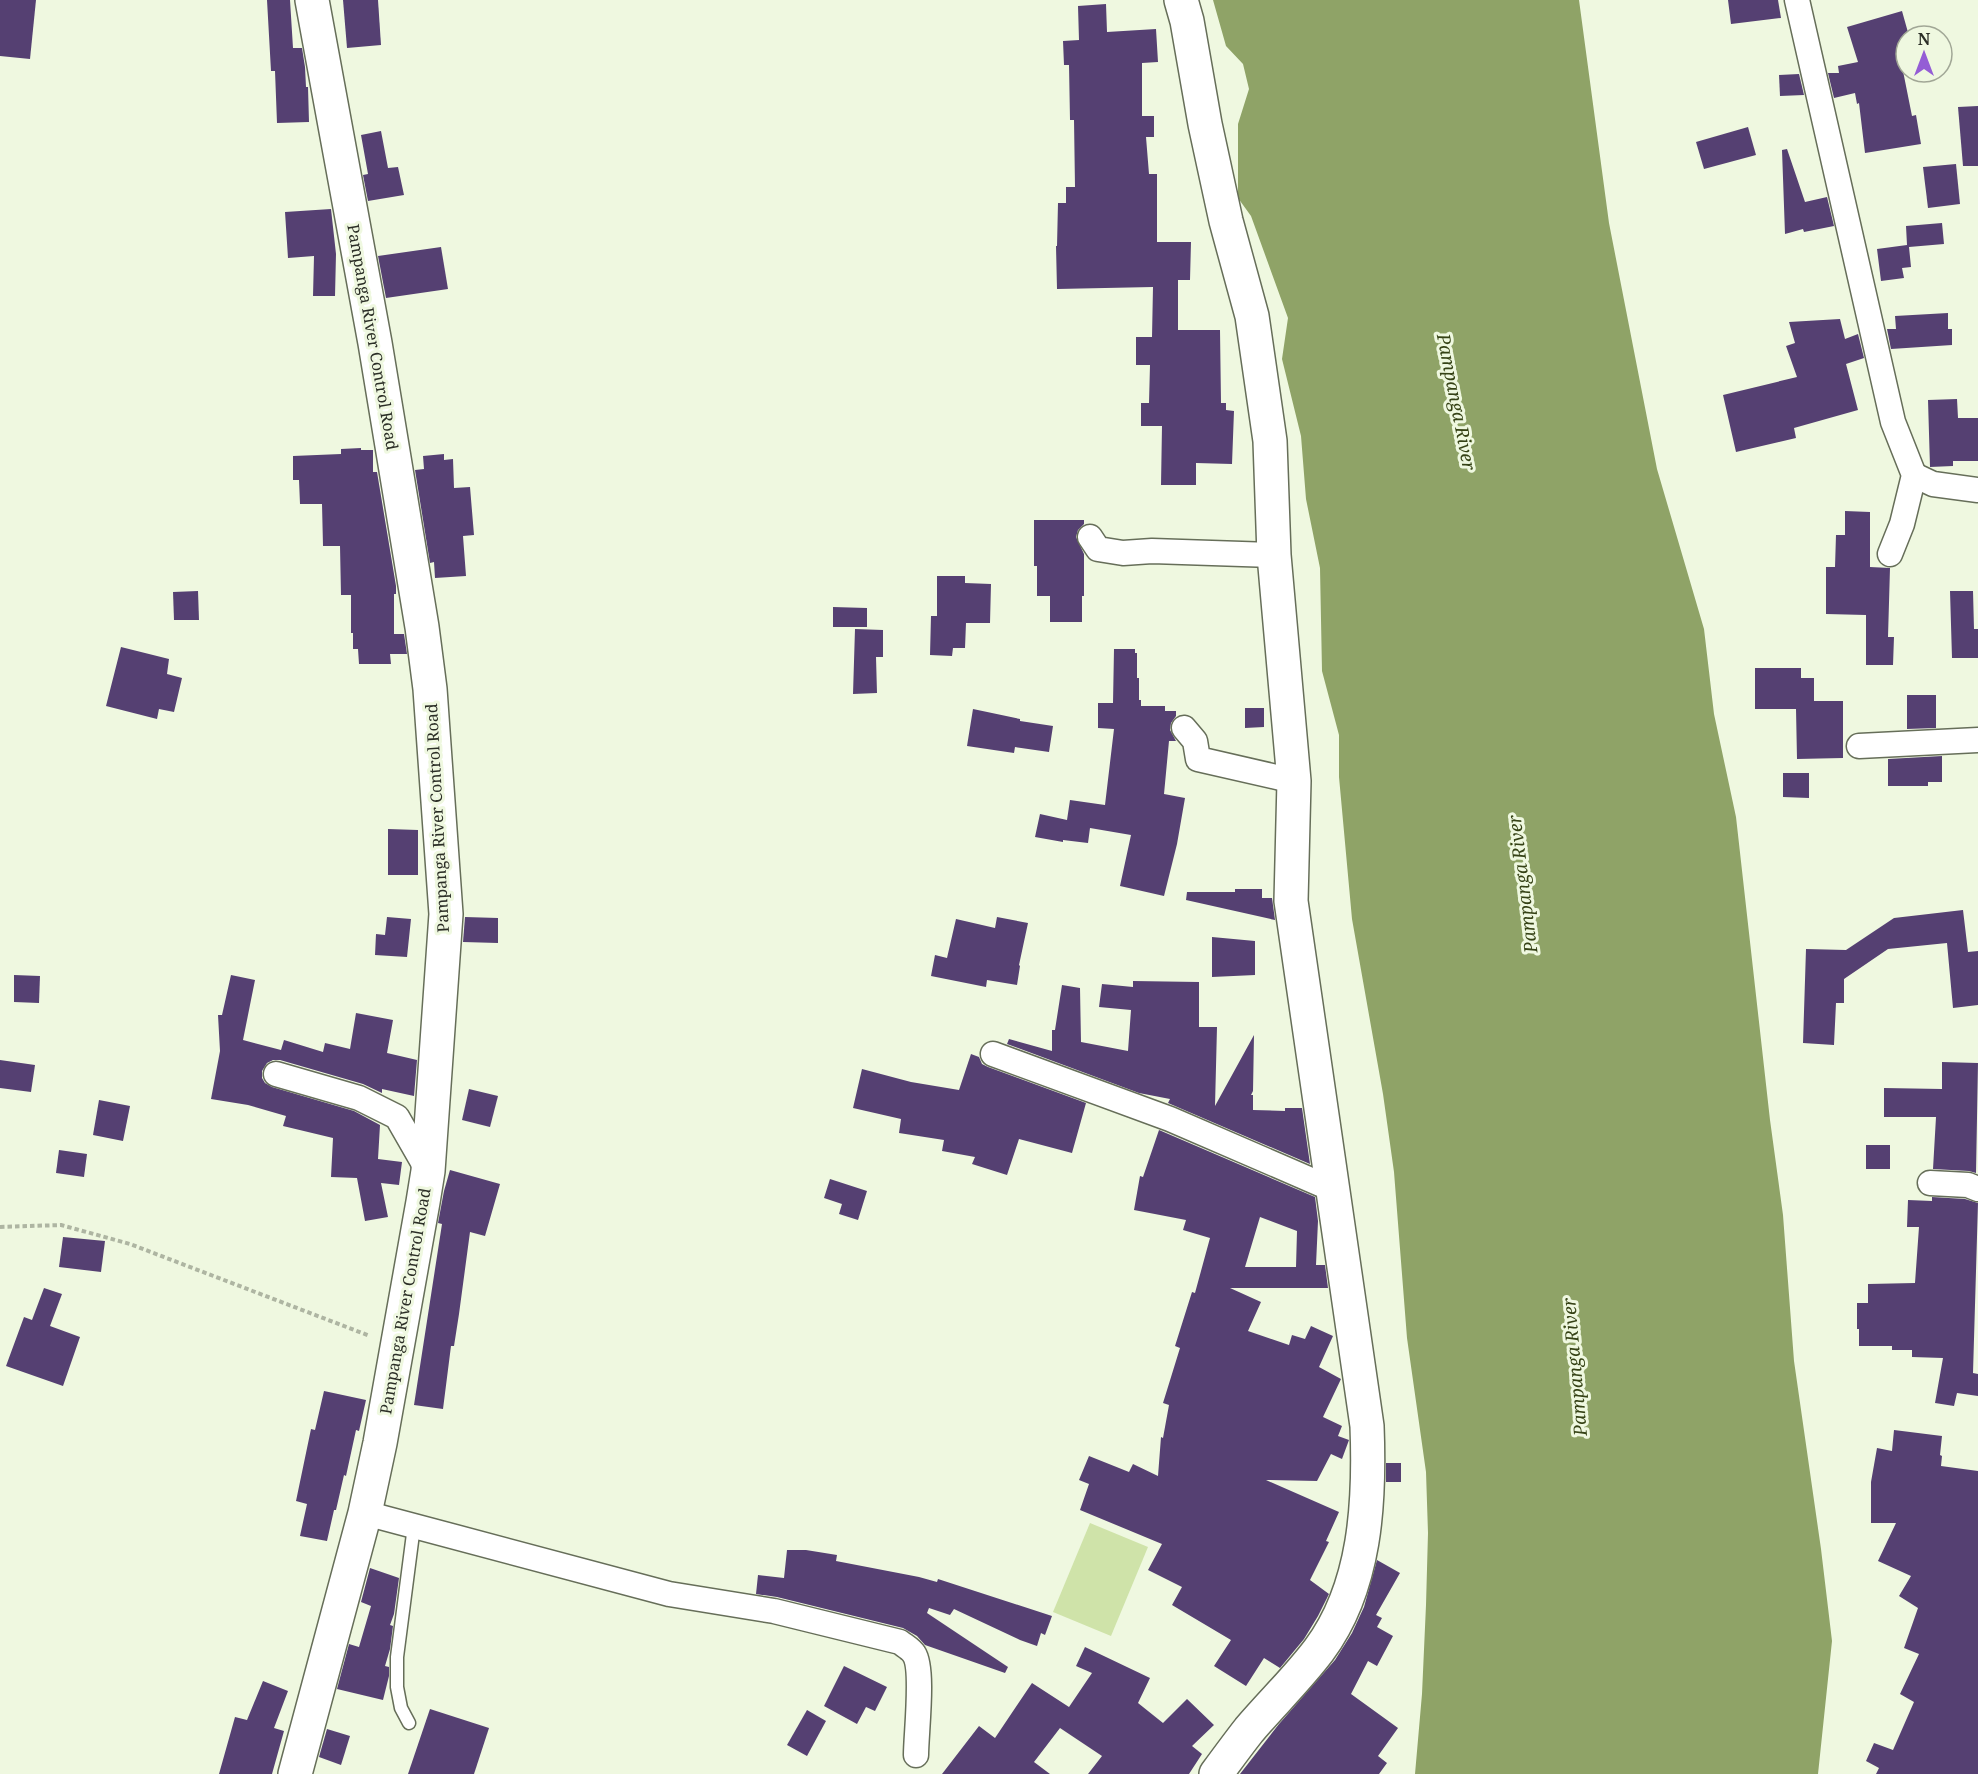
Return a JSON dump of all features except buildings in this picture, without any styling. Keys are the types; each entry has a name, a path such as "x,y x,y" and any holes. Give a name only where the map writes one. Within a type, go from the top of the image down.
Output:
{"street":[{"name":"Pampanga River Control Road","path":"295,1774 366,1513 428,1172 446,914 430,689 422,627 375,343 312,0"},
{"path":"1181,0 1226,220 1252,316 1270,441 1274,555 1294,781 1291,901 1367,1426 1369,1470 1366,1511 1355,1573 1341,1612 1319,1650 1248,1732 1216,1774"},
{"path":"1797,0 1893,422 1914,476 1902,524 1890,554"},
{"path":"1914,476 1933,484 1978,490"},
{"path":"1090,537 1098,549 1123,553 1152,551 1274,555"},
{"path":"1184,728 1195,741 1198,759 1294,781"},
{"path":"1859,746 1978,740"},
{"path":"993,1054 1170,1119 1334,1190"},
{"path":"276,1074 359,1098 397,1117 428,1172"},
{"path":"1930,1183 1968,1185 1978,1189"},
{"path":"366,1513 669,1594 774,1611 900,1642 916,1657 920,1692 916,1755"}],"lane":[{"path":"409,1723 401,1708 397,1688 397,1657 414,1526"}],"path":[{"path":"0,1227 61,1225 130,1244 396,1347"}],"shaded area":[{"path":"1090,1523 1148,1547 1111,1636 1053,1612"}],"water":[{"name":"Pampanga River","path":"1213,0 1579,0 1609,223 1657,469 1704,629 1714,714 1736,817 1783,1215 1794,1361 1832,1641 1818,1774 1415,1774 1426,1605 1428,1533 1426,1472 1407,1338 1394,1172 1383,1094 1352,919 1339,777 1339,735 1322,671 1320,568 1306,499 1301,436 1282,359 1288,318 1251,216 1238,198 1238,124 1249,89 1243,64 1226,46"}]}
